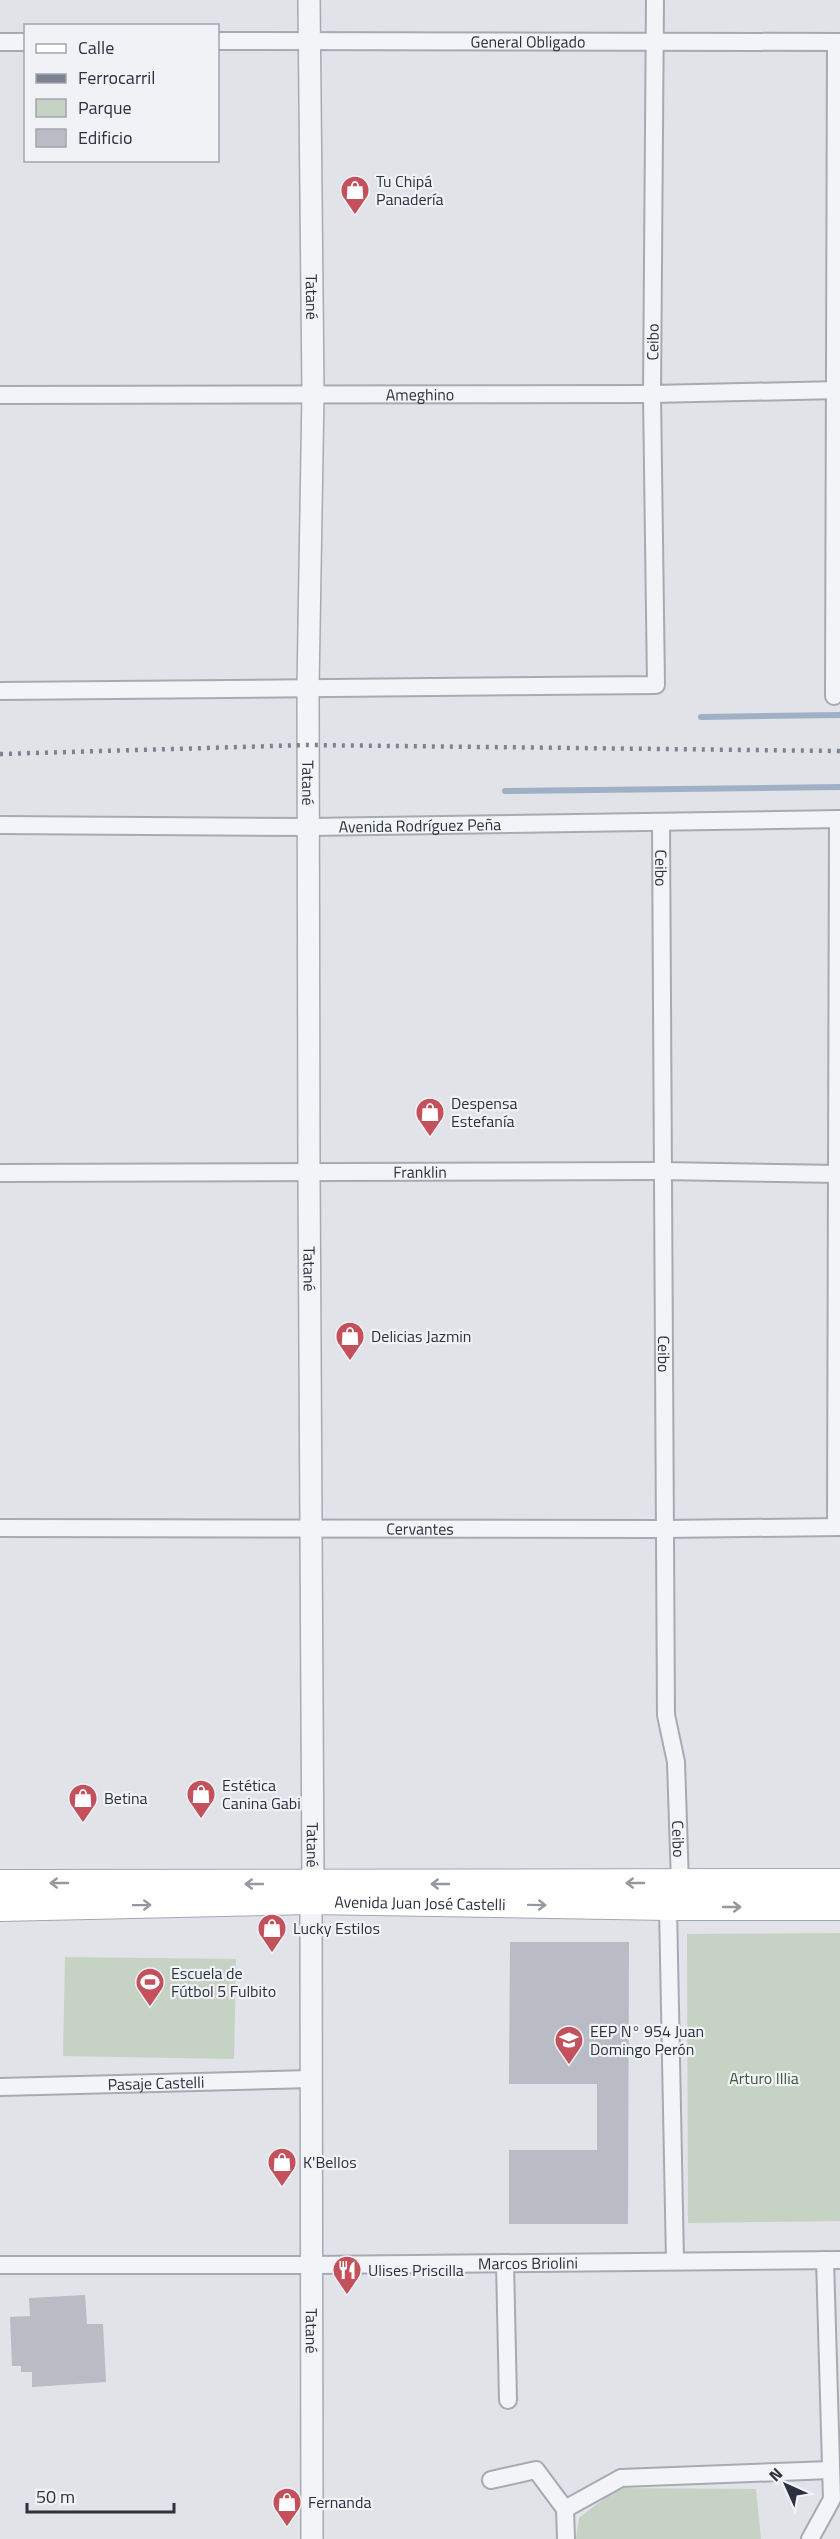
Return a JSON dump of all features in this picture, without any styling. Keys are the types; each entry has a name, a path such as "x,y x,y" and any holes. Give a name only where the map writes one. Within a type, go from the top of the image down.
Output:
{"main road":[{"name":"Avenida Juan José Castelli","path":"0,1908 312,1893 680,1883 840,1882"},
{"name":"Avenida Juan José Castelli","path":"0,1883 668,1907 840,1907"}],"street":[{"name":"Tatané","path":"309,0 313,393 308,688 312,2539"},
{"name":"Ceibo","path":"308,688 656,685 652,394 655,0"},
{"name":"General Obligado","path":"219,41 838,42"},
{"path":"0,42 24,42"},
{"path":"834,696 838,42"},
{"name":"Ameghino","path":"0,395 652,394 837,390"},
{"path":"0,691 308,688"},
{"path":"838,1527 839,819"},
{"name":"Avenida Rodríguez Peña","path":"0,825 309,827 839,819"},
{"name":"Ceibo","path":"661,823 663,1529 666,1715 676,1762 680,1883"},
{"name":"Franklin","path":"0,1173 662,1171 839,1174"},
{"name":"Cervantes","path":"0,1528 838,1527"},
{"path":"668,1907 675,2261"},
{"name":"Pasaje Castelli","path":"0,2086 311,2079"},
{"path":"810,2539 832,2499 833,2260"},
{"name":"Marcos Briolini","path":"0,2265 312,2265 833,2260"},
{"path":"505,2263 508,2400"},
{"path":"491,2480 536,2470 565,2509 566,2539"},
{"path":"565,2509 621,2478 831,2470"}],"green space":[{"name":"Arturo Illia","path":"840,1933 840,2221 688,2223 687,1934"},
{"name":"Escuela de Fútbol 5 Fulbito","path":"65,1957 236,1959 234,2059 63,2056"},
{"path":"618,2488 756,2489 761,2539 576,2539 579,2518"}],"building":[{"name":"EEP N° 954 Juan Domingo Perón","path":"510,1942 629,1942 628,2224 509,2224 509,2150 597,2150 597,2084 509,2084"},
{"path":"85,2295 87,2324 103,2324 106,2382 32,2387 32,2372 21,2372 21,2366 12,2366 10,2317 30,2316 29,2298"}],"waterway":[{"path":"701,717 840,715"},
{"path":"505,791 840,787"}],"railway":[{"path":"0,754 308,745 840,751"}],"place":[{"name":"Tu Chipá Panadería","path":"355,216"},
{"name":"Despensa Estefanía","path":"430,1138"},
{"name":"Delicias Jazmin","path":"350,1362"},
{"name":"Estética Canina Gabi","path":"201,1820"},
{"name":"Betina","path":"83,1824"},
{"name":"Lucky Estilos","path":"272,1954"},
{"name":"Escuela de Fútbol 5 Fulbito","path":"150,2008"},
{"name":"EEP N° 954 Juan Domingo Perón","path":"569,2066"},
{"name":"K'Bellos","path":"282,2188"},
{"name":"Ulises Priscilla","path":"347,2296"},
{"name":"Fernanda","path":"287,2528"}]}
